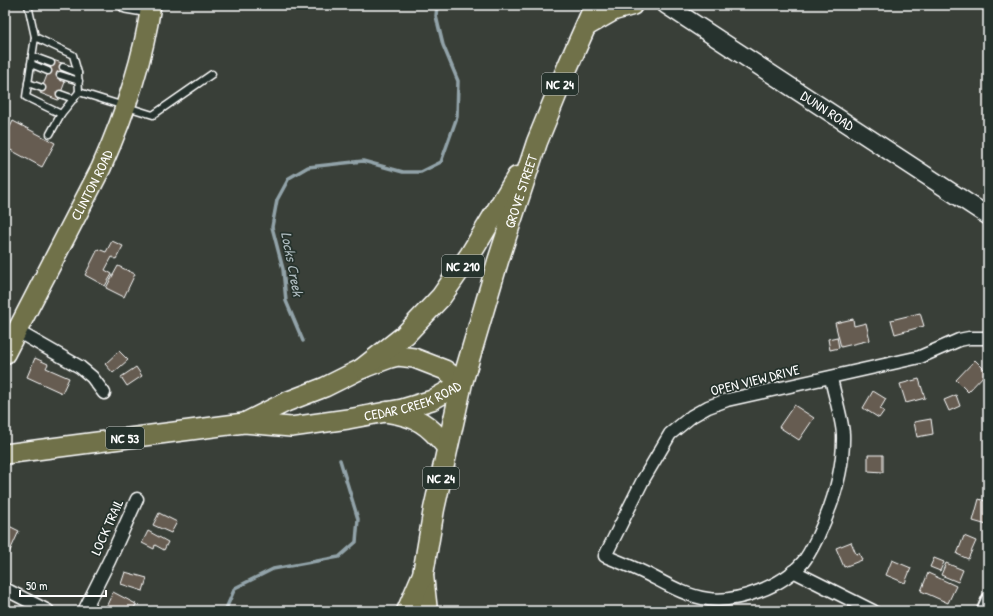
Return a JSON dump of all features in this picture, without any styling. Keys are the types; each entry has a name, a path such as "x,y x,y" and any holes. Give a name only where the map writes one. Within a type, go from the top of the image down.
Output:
{"highway":[{"name":"GROVE STREET","path":"462,383 498,261 537,142 595,5"},
{"path":"586,26 614,10 632,5"},
{"name":"NC 210","path":"363,368 405,335 441,297 467,260 537,142"},
{"name":"NC 24","path":"408,611 423,574 434,509 462,383"},
{"path":"387,412 410,416 423,423 434,431 447,447"},
{"name":"NC 24","path":"423,574 427,611"}],"main road":[{"name":"DUNN ROAD","path":"666,5 988,216"},
{"name":"CLINTON ROAD","path":"5,354 101,168 134,82 151,7"},
{"name":"CEDAR CREEK ROAD","path":"5,454 244,422 291,427 387,412 432,400 462,383 445,370 414,358 390,358 363,368 325,387 286,402 244,422"}],"street":[{"path":"126,5 151,7"},
{"path":"17,331 80,367 92,377 104,393"},
{"name":"OPEN VIEW DRIVE","path":"793,571 779,581 760,590 737,597 710,599 684,593 647,574 605,556 643,480 670,434 692,416 708,407 727,400 920,357 959,340 969,338 988,338"},
{"path":"831,378 843,432 839,476 835,494 815,542 805,561 793,571 873,611"},
{"name":"LOCK TRAIL","path":"84,611 109,561 137,499"},
{"path":"5,589 48,611"},
{"path":"983,611 988,599"}],"lane":[{"path":"28,5 35,37 26,97 61,114"},
{"path":"35,37 73,55 78,72 79,92 61,114 50,134"},
{"path":"32,56 51,63"},
{"path":"31,64 48,71"},
{"path":"63,67 78,72"},
{"path":"79,92 153,115 212,74"},
{"path":"60,75 78,81"},
{"path":"28,83 42,88"},
{"path":"60,94 74,99"}],"building":[{"path":"53,60 65,64 59,80 65,82 58,100 40,93"},
{"path":"13,121 55,143 42,167 5,147 5,137"},
{"path":"112,241 123,246 116,259 112,257 105,270 112,274 105,286 85,275 98,249 106,252"},
{"path":"118,266 135,274 124,297 106,288"},
{"path":"920,313 924,326 895,334 891,320"},
{"path":"853,319 854,326 866,323 870,340 841,347 835,323"},
{"path":"837,337 839,348 830,350 828,339"},
{"path":"119,351 128,360 113,373 105,364"},
{"path":"35,358 48,364 46,368 69,378 62,393 27,377"},
{"path":"975,360 987,372 968,392 956,380"},
{"path":"136,367 142,376 127,386 121,377"},
{"path":"919,379 925,398 906,403 900,384"},
{"path":"873,391 886,399 880,409 884,411 879,418 863,408"},
{"path":"956,395 960,406 949,411 944,400"},
{"path":"794,405 814,418 799,440 779,427"},
{"path":"931,419 933,434 917,437 914,422"},
{"path":"868,455 883,455 883,472 868,471"},
{"path":"979,499 988,502 987,525 973,521"},
{"path":"159,513 177,522 171,533 153,525"},
{"path":"5,524 19,531 5,562"},
{"path":"148,531 168,542 164,550 155,545 154,549 142,543"},
{"path":"964,536 976,541 968,559 957,554"},
{"path":"851,542 856,554 859,553 862,560 844,567 836,548"},
{"path":"934,558 944,562 940,571 930,567"},
{"path":"892,560 911,568 905,583 886,575"},
{"path":"946,563 963,570 958,582 941,575"},
{"path":"125,572 147,578 143,591 121,584"},
{"path":"928,573 956,586 948,603 921,591"},
{"path":"113,592 136,604 133,611 114,611 106,607"}],"waterway":[{"name":"Locks Creek","path":"303,341 286,301 283,269 272,227 277,200 289,178 308,167 363,161 403,172 421,172 441,162 457,117 458,81 443,45 436,16 437,5"},
{"name":"Locks Creek","path":"225,611 235,588 273,569 339,557 356,542 358,519 340,460"}]}
